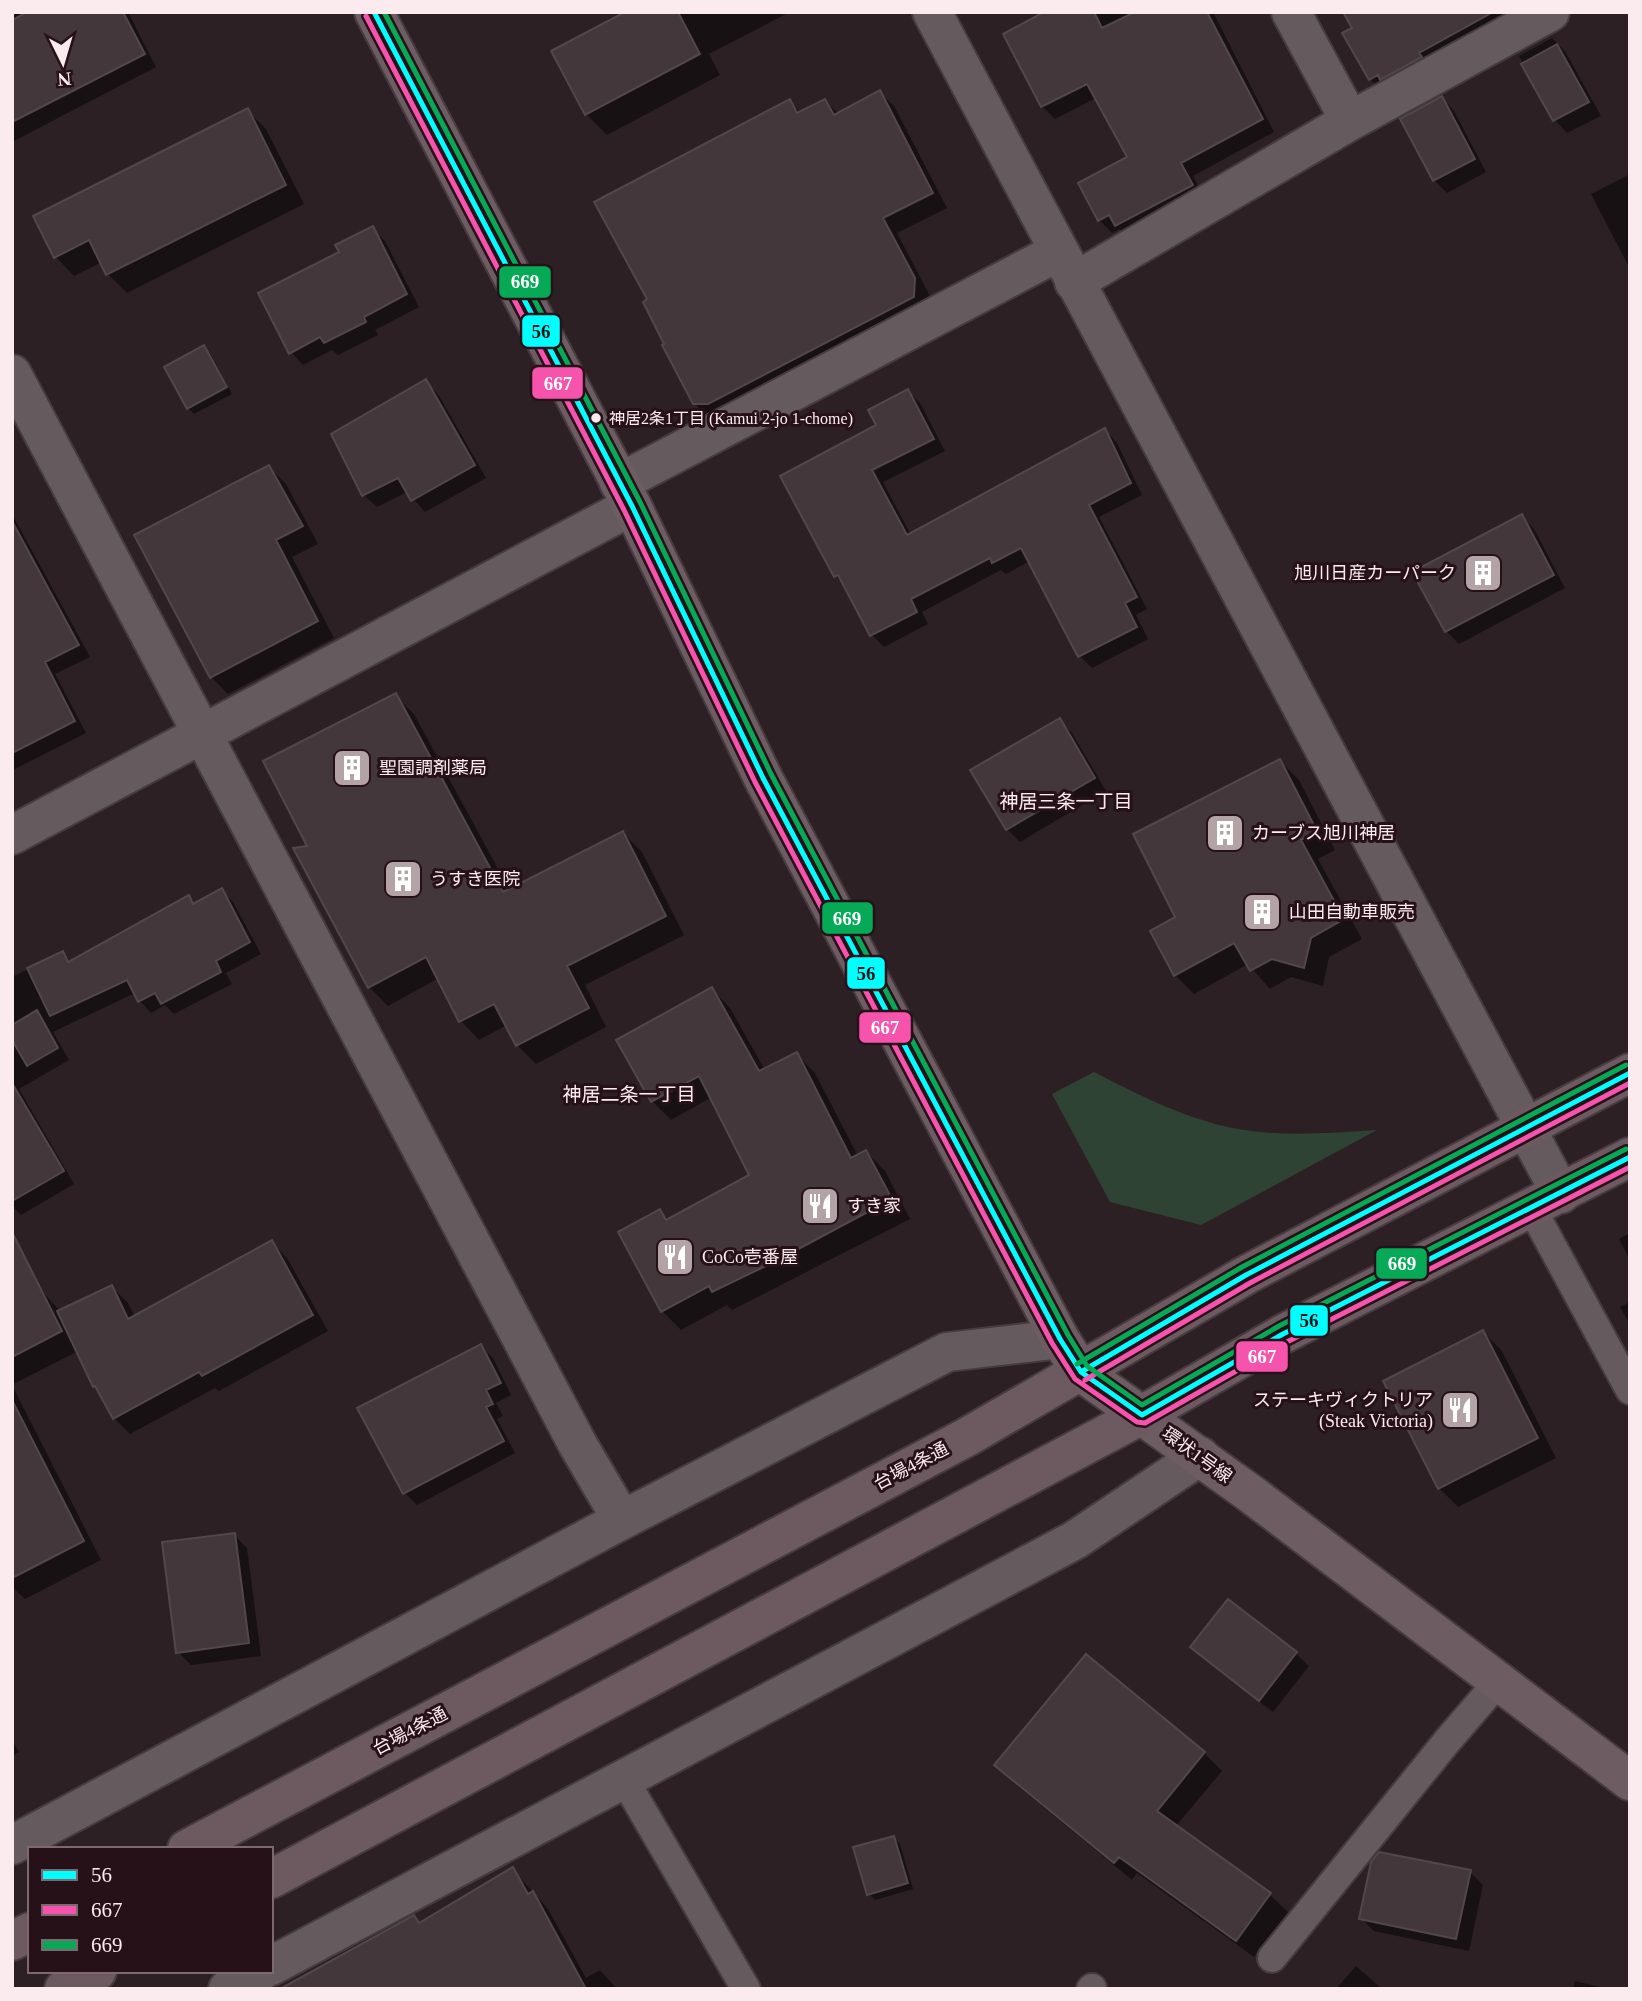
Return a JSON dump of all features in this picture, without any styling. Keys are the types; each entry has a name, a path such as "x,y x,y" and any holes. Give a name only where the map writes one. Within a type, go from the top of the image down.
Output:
{"highway":[{"name":"台場4条通","path":"191,1847 954,1443 1246,1275 1630,1073"},
{"path":"273,1878 1142,1415 1283,1334 1630,1157"},
{"path":"12,1941 28,1933"},
{"path":"64,1989 93,1973"}],"main road":[{"name":"環状1号線","path":"374,12 625,495 763,778 1060,1339 1081,1371 1200,1456 1630,1781"}],"street":[{"path":"932,12 1526,1129 1546,1202"},
{"path":"1291,12 1350,121"},
{"path":"12,835 204,734 625,495 1350,121 1550,12"},
{"path":"12,374 578,1446 622,1520"},
{"path":"12,1845 622,1520 947,1352 1060,1339"},
{"path":"273,1965 1075,1541 1200,1456"},
{"path":"228,1989 257,1973"}],"lane":[{"path":"1546,1202 1630,1390"},
{"path":"1272,1958 1499,1681"},
{"path":"624,1779 746,1989"}],"green space":[{"path":"1094,1072 1182,1113 1238,1129 1290,1134 1377,1130 1201,1225 1110,1202 1052,1094"}],"building":[{"path":"27,12 123,12 145,54 12,122 12,20"},
{"path":"625,12 678,12 700,54 585,115 551,51"},
{"path":"1044,12 1094,12 1102,28 1135,12 1207,12 1263,119 1181,163 1193,185 1115,226 1109,215 1098,221 1078,183 1127,157 1087,84 1041,107 1003,34"},
{"path":"1343,12 1493,12 1419,53 1422,57 1380,80 1378,75 1369,80 1342,33 1352,28"},
{"path":"1557,44 1589,102 1553,121 1521,64"},
{"path":"880,90 933,193 883,218 915,278 914,297 708,404 693,404 643,302 647,299 594,202 790,99 797,113 825,99 834,115"},
{"path":"1442,96 1475,159 1433,181 1400,119"},
{"path":"248,108 286,185 106,275 89,240 54,258 33,216"},
{"path":"373,226 407,294 364,317 366,322 324,343 320,337 289,354 258,293 339,252 335,245"},
{"path":"204,345 227,387 187,409 164,367"},
{"path":"426,379 475,465 411,501 398,478 362,496 331,434"},
{"path":"908,389 934,439 872,470 907,535 1105,428 1131,483 1089,505 1137,597 1125,603 1137,627 1078,657 1021,548 992,563 990,558 911,599 917,612 870,636 838,575 834,577 780,476 876,425 868,410"},
{"path":"269,465 303,526 276,540 318,621 210,678 134,535"},
{"name":"旭川日産カーパーク","path":"1522,514 1554,575 1445,632 1412,572"},
{"path":"12,521 79,645 45,662 75,721 12,753"},
{"path":"396,693 503,892 623,831 666,916 567,966 589,1008 516,1046 494,1004 459,1022 426,957 368,988 293,848 307,846 263,761"},
{"path":"1060,718 1095,778 1006,830 970,770"},
{"path":"1280,759 1317,831 1301,840 1344,919 1311,938 1304,968 1272,959 1250,971 1234,943 1174,976 1150,931 1175,917 1133,834"},
{"path":"222,888 250,942 216,961 221,972 161,1004 155,993 138,1002 127,980 50,1016 27,968 63,951 68,962 189,895 193,904"},
{"path":"712,987 759,1071 797,1052 851,1158 866,1150 892,1199 774,1262 712,1292 709,1286 661,1312 618,1232 660,1209 666,1220 749,1175 699,1076 651,1102 616,1040"},
{"path":"37,1010 58,1048 27,1066 12,1040 12,1025"},
{"path":"12,1083 64,1171 12,1201"},
{"path":"12,1232 62,1331 12,1357"},
{"path":"272,1240 313,1315 202,1376 199,1372 113,1419 95,1386 93,1387 57,1311 112,1285 128,1319"},
{"name":"ステーキヴィクトリア (Steak Victoria)","path":"1483,1330 1538,1438 1438,1489 1383,1381"},
{"path":"481,1344 501,1383 486,1390 493,1404 486,1407 504,1441 403,1494 357,1408"},
{"path":"12,1400 84,1541 12,1578"},
{"path":"235,1533 249,1643 176,1653 162,1542"},
{"path":"1228,1599 1297,1652 1259,1701 1190,1647"},
{"path":"1086,1654 1205,1752 1157,1811 1271,1893 1236,1941 1119,1857 1114,1863 994,1765"},
{"path":"894,1836 908,1883 867,1895 853,1847"},
{"path":"1379,1852 1471,1870 1456,1939 1359,1919 1371,1862"},
{"path":"513,1867 528,1894 533,1891 586,1989 280,1989 414,1915 419,1923"}],"transit line":[{"name":"56","path":"374,12 632,506 763,778 1060,1339 1081,1372 1142,1415 1283,1334 1630,1157"},
{"name":"669","path":"384,12 640,502 771,774 1068,1335 1087,1366 1142,1405 1279,1326 1626,1149"},
{"name":"667","path":"366,16 624,510 755,782 1052,1343 1075,1379 1137,1422 1145,1423 1287,1342 1630,1167"},
{"name":"669","path":"1077,1364 1242,1267 1626,1065"},
{"name":"56","path":"1081,1372 1246,1275 1630,1073"},
{"name":"667","path":"1085,1380 1250,1283 1630,1083"}],"place":[{"name":"神居2条1丁目 (Kamui 2-jo 1-chome)","path":"596,418"},
{"name":"旭川日産カーパーク","path":"1483,573"},
{"name":"聖園調剤薬局","path":"352,768"},
{"name":"カーブス旭川神居","path":"1225,833"},
{"name":"うすき医院","path":"403,879"},
{"name":"山田自動車販売","path":"1262,912"},
{"name":"すき家","path":"820,1206"},
{"name":"CoCo壱番屋","path":"675,1257"},
{"name":"ステーキヴィクトリア (Steak Victoria)","path":"1460,1410"}],"district":[{"name":"神居三条一丁目","path":"1066,801"},
{"name":"神居二条一丁目","path":"629,1094"}]}
